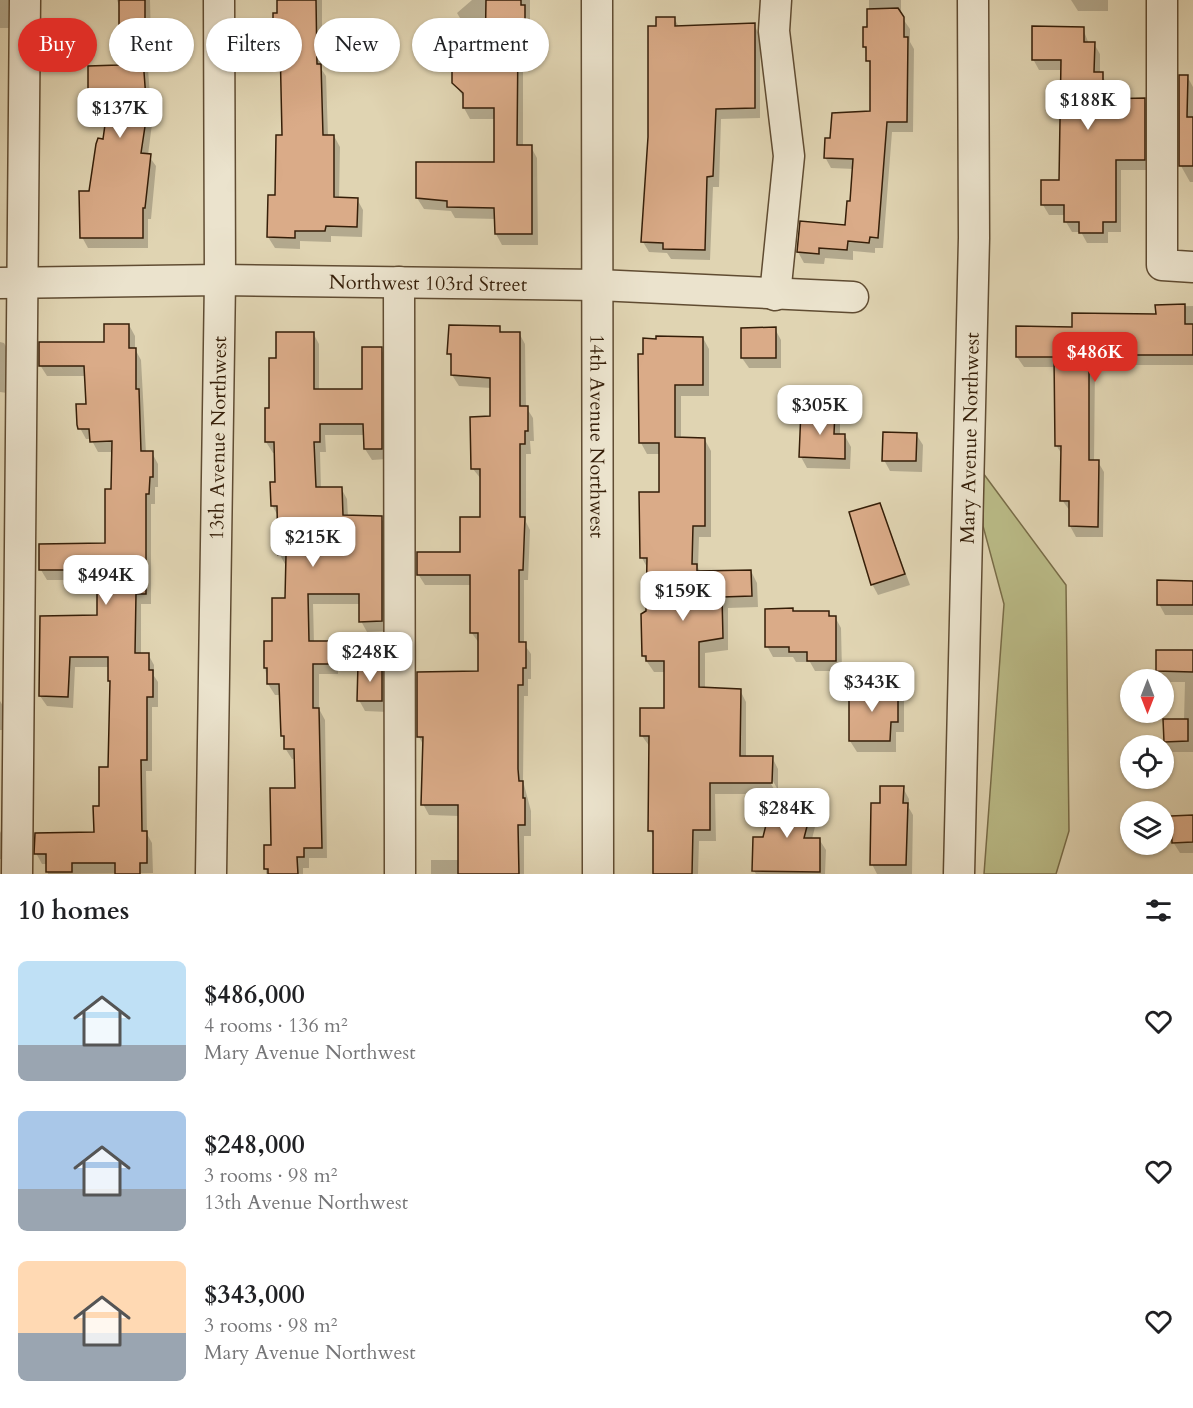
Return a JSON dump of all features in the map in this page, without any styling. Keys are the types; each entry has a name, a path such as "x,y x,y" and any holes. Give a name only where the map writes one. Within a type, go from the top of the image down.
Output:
{"street":[{"path":"17,874 11,283 25,0"},
{"name":"13th Avenue Northwest","path":"211,874 220,280 219,0"},
{"name":"14th Avenue Northwest","path":"597,0 598,874"},
{"path":"775,295 789,156 774,32 776,0"},
{"name":"Mary Avenue Northwest","path":"959,874 974,238 973,0"},
{"path":"1162,0 1162,265 1193,267"},
{"name":"Northwest 103rd Street","path":"11,283 220,280 598,285 853,297"},
{"path":"399,282 399,874"}],"green space":[{"path":"983,473 1066,585 1069,831 1056,874 984,874 1004,604 983,526"}],"building":[{"path":"119,0 145,0 145,18 119,18"},
{"path":"277,0 316,0 314,72 321,72 323,135 334,135 334,197 358,198 357,227 326,226 325,231 295,231 295,238 267,237 268,195 275,195 276,135 282,135 281,72 302,72 302,18 273,18 273,13 277,13"},
{"path":"486,0 521,0 521,5 525,5 525,18 486,18"},
{"path":"898,8 904,17 904,37 908,37 907,122 887,122 878,238 870,237 869,243 848,241 847,250 819,248 819,254 797,252 800,221 845,225 847,201 850,201 853,159 824,158 825,138 830,138 832,113 870,111 870,61 866,61 866,47 863,47 863,27 867,27 867,9"},
{"path":"656,17 675,17 675,26 755,23 755,108 716,109 713,176 707,177 705,250 663,249 663,243 641,242 648,137 648,26 656,26"},
{"path":"1032,26 1084,27 1084,42 1095,42 1094,72 1103,72 1103,99 1145,98 1145,160 1116,160 1116,222 1103,222 1103,233 1079,233 1079,222 1064,222 1064,205 1041,205 1041,180 1059,180 1061,60 1032,60"},
{"path":"109,65 109,72 144,72 147,113 141,153 151,154 145,208 143,208 143,238 80,238 79,191 89,191 96,144 98,138 103,139 109,96 88,96 88,72 97,72 97,66"},
{"path":"452,72 518,72 517,145 532,145 532,234 495,234 494,208 447,207 447,201 416,198 416,162 494,162 494,108 463,108 463,93 452,83"},
{"path":"1179,75 1188,75 1187,117 1193,117 1193,166 1179,166"},
{"path":"1185,304 1185,324 1193,324 1193,355 1089,355 1089,460 1099,460 1098,527 1069,526 1069,501 1060,501 1061,446 1055,446 1054,357 1016,357 1016,326 1072,327 1072,313 1156,314 1155,305"},
{"path":"104,324 129,324 129,348 136,348 136,389 139,389 141,451 153,451 153,477 150,477 149,494 146,494 146,594 136,594 135,653 149,653 149,670 153,670 153,697 147,697 147,760 141,760 142,831 147,831 147,863 140,863 140,874 115,874 115,863 72,863 72,872 46,872 46,854 34,854 35,833 94,832 93,806 99,806 99,767 108,767 110,681 108,681 108,657 70,657 68,697 39,696 40,616 97,615 97,570 39,570 39,544 105,543 105,489 111,489 112,441 90,442 89,429 78,429 76,404 86,404 84,366 39,366 39,342 104,342"},
{"path":"449,325 500,326 500,332 520,332 520,406 528,406 528,431 525,431 525,444 520,444 520,517 525,517 523,570 519,570 519,642 526,642 526,668 523,668 523,685 518,685 518,769 519,781 523,781 523,798 525,798 525,825 518,825 519,874 458,874 458,805 421,805 423,737 417,737 417,672 478,671 478,633 470,633 470,575 417,575 417,552 460,552 460,517 480,517 480,469 471,469 470,417 490,416 490,378 451,375 451,354 447,354"},
{"path":"776,327 776,358 741,358 741,328"},
{"path":"276,332 314,332 314,389 362,389 362,347 382,347 382,449 364,449 363,424 320,424 320,442 314,442 316,487 342,487 343,515 382,516 382,621 359,622 359,594 308,594 309,641 332,641 332,664 313,664 313,708 319,708 322,848 304,848 304,857 297,857 298,874 268,874 268,869 264,869 264,845 271,845 270,788 295,788 294,749 284,749 284,736 281,736 279,684 267,684 267,668 264,668 264,641 272,641 272,598 285,598 286,555 278,555 277,506 271,506 270,482 275,482 274,442 265,442 265,408 269,408 269,358 276,358"},
{"path":"656,336 703,337 703,385 675,385 675,437 705,438 705,526 693,526 692,564 697,564 697,571 751,570 752,596 722,597 723,638 699,642 699,687 741,689 740,756 773,756 772,783 710,783 710,830 693,830 692,874 653,874 653,831 648,831 649,736 640,736 640,708 664,708 664,661 646,661 646,656 642,656 641,614 646,611 647,558 640,558 639,492 659,492 659,443 639,443 638,354 643,354 643,338 656,339"},
{"path":"801,410 835,411 834,434 845,434 845,459 799,457"},
{"path":"883,432 917,433 916,461 882,461"},
{"path":"880,503 905,574 871,585 849,512"},
{"path":"1157,580 1193,581 1193,605 1157,605"},
{"path":"793,608 793,611 829,611 829,616 836,616 836,661 807,661 807,652 789,652 789,647 765,647 765,609"},
{"path":"1156,650 1193,650 1193,672 1156,669"},
{"path":"358,664 382,664 382,701 357,701"},
{"path":"849,686 898,687 898,722 891,722 890,741 849,741"},
{"path":"1174,719 1188,719 1188,741 1174,742 1174,735 1164,735 1163,723 1174,723"},
{"path":"880,786 904,786 903,803 908,803 906,865 870,865 871,803 880,803"},
{"path":"774,793 813,803 804,838 820,838 820,872 752,871 753,837 763,837"},
{"path":"1193,815 1193,842 1174,843 1174,816"}]}
